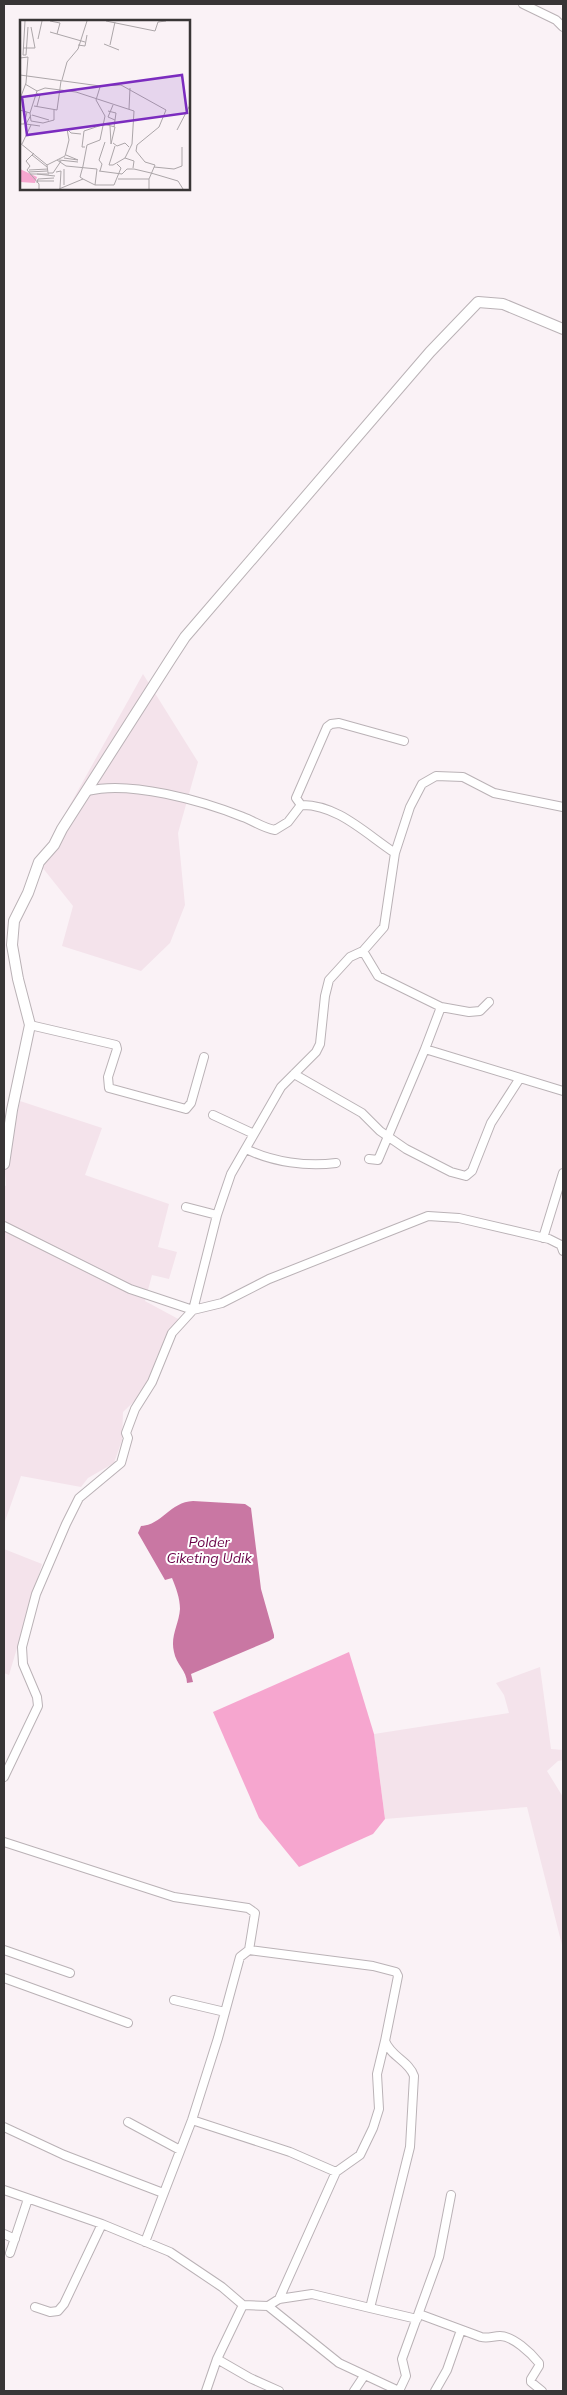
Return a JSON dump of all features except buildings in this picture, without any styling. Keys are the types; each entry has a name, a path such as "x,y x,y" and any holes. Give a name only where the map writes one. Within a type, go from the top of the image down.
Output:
{"street":[{"path":"523,4 556,20 563,27"},
{"path":"4,1164 12,1110 30,1026 18,979 12,945 14,921 28,893 39,862 54,845 62,829 185,637 430,352 478,302 502,304 563,329"},
{"path":"395,853 326,808 301,805 296,798 327,727 331,724 339,723 404,740"},
{"path":"4,1777 38,1706 38,1701 23,1664 22,1652 36,1594 74,1505 98,1480 121,1463 128,1438 126,1433 135,1409 152,1382 172,1333 193,1310 217,1215 231,1174 281,1087 316,1052 320,1044 325,996 330,980 350,957 363,951 384,927 395,853 410,807 422,784 436,776 463,777 494,793 563,808"},
{"path":"88,791 108,787 194,800 243,817 265,828 275,830 288,822 301,805"},
{"path":"363,951 378,976 442,1007 469,1012 480,1011 489,1002"},
{"path":"369,1159 378,1160 442,1007"},
{"path":"30,1026 116,1045 117,1049 108,1077 107,1084 109,1088 186,1109 191,1103 204,1057"},
{"path":"425,1049 563,1091"},
{"path":"294,1074 362,1113 406,1149 451,1172 469,1175 491,1123 520,1078"},
{"path":"213,1115 254,1134"},
{"path":"246,1149 295,1163 336,1163"},
{"path":"543,1238 563,1174"},
{"path":"186,1207 217,1215"},
{"path":"4,1226 130,1289 193,1310 222,1303 268,1279 428,1216 459,1218 554,1240 562,1248"},
{"path":"562,1248 563,1237"},
{"path":"4,1842 174,1897 248,1908 255,1914 256,1918 249,1950 240,1957 192,2120 145,2242"},
{"path":"4,1950 70,1973"},
{"path":"249,1950 373,1966 396,1972 398,1976 377,2074 379,2109 373,2128 360,2155 336,2172 279,2299"},
{"path":"4,1978 128,2023"},
{"path":"174,2000 225,2012"},
{"path":"370,2308 410,2147 413,2108 414,2076 411,2068 393,2053 385,2041"},
{"path":"192,2120 290,2152 336,2172"},
{"path":"128,2122 180,2150"},
{"path":"4,2127 64,2155 163,2193"},
{"path":"4,2190 102,2224 170,2252 222,2287 243,2305 268,2306 279,2299 312,2294 418,2317 489,2339 500,2336 513,2340 539,2362 531,2382 542,2391"},
{"path":"268,2306 339,2363 399,2391 406,2376 402,2359 439,2257 451,2195"},
{"path":"10,2253 28,2199"},
{"path":"35,2307 50,2312 58,2311 64,2304 102,2224"},
{"path":"4,2234 14,2240"},
{"path":"206,2391 216,2359 243,2305"},
{"path":"435,2391 446,2370 461,2330"},
{"path":"216,2359 250,2378 279,2391"},
{"path":"354,2391 364,2376"}],"shaded area":[{"path":"143,674 198,762 178,833 185,905 170,943 141,971 62,946 73,906 38,862"},
{"path":"20,1101 102,1128 85,1175 169,1204 158,1247 177,1252 169,1279 152,1275 145,1301 182,1321 157,1356 148,1388 123,1412 122,1440 114,1463 88,1478 81,1487 21,1476 4,1524 4,1185 6,1186 5,1171"},
{"path":"4,1549 42,1564 9,1675 4,1673"},
{"path":"349,1652 374,1734 385,1819 373,1834 299,1867 259,1818 213,1712"},
{"path":"540,1667 551,1749 563,1750 563,1760 558,1761 547,1771 563,1797 563,1949 527,1807 385,1819 374,1734 509,1713 504,1695 496,1683"}],"water":[{"name":"Polder Ciketing Udik","path":"193,1501 245,1504 251,1508 261,1589 274,1638 191,1674 193,1682 187,1683 187,1679 175,1656 173,1646 180,1609 176,1589 172,1578 165,1580 138,1533 141,1526 155,1522 178,1505"}]}
